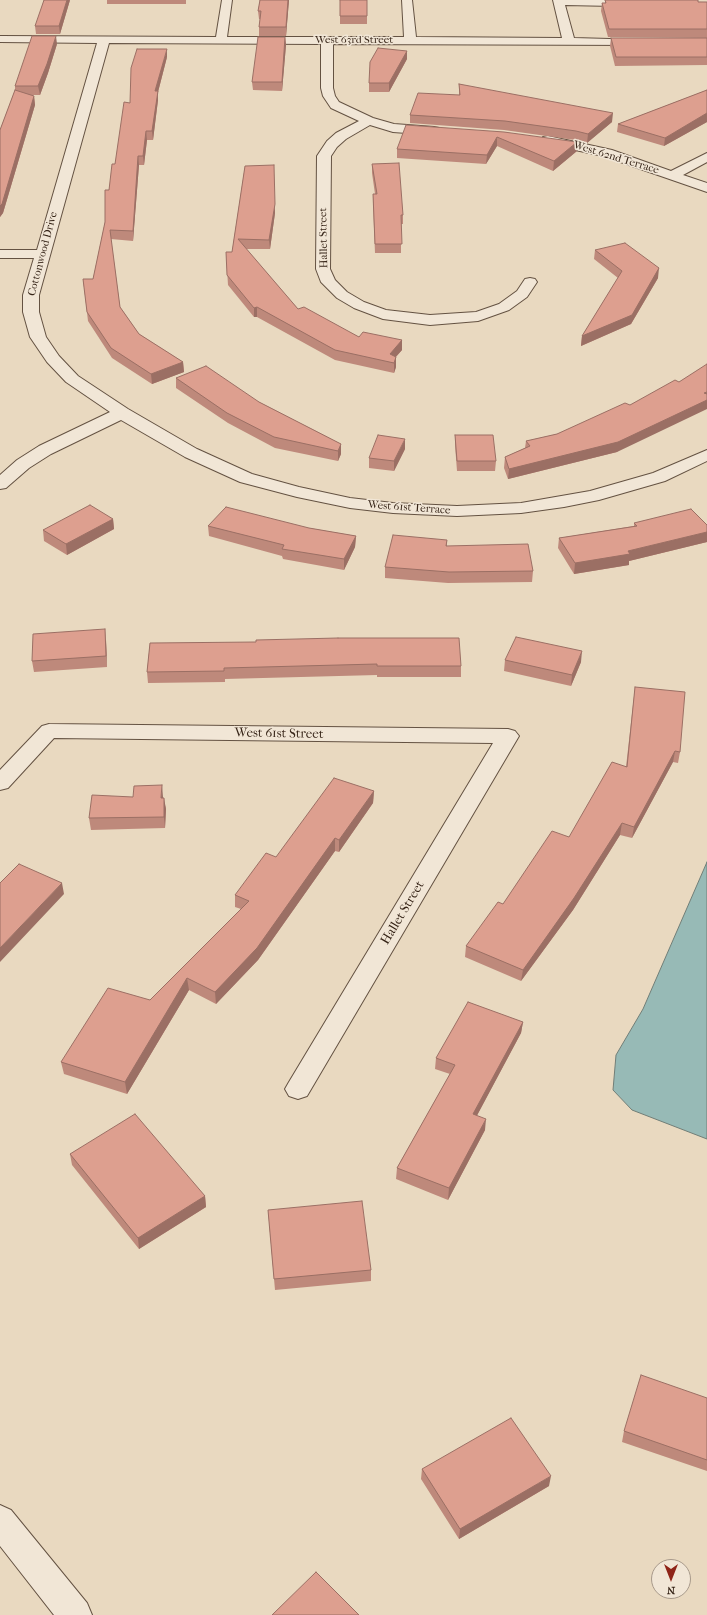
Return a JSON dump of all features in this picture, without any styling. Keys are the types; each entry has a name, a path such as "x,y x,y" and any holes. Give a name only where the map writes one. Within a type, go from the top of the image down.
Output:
{"street":[{"path":"221,40 227,0"},
{"path":"407,0 410,40"},
{"path":"569,41 558,1 614,3 654,0"},
{"name":"West 63rd Street","path":"0,39 654,42"},
{"name":"Cottonwood Drive","path":"104,39 31,295 31,312 38,337 53,359 72,379 122,413"},
{"path":"327,40 327,88 329,96 335,105 369,121 393,128 449,132"},
{"name":"Hallet Street","path":"369,121 341,136 332,144 324,156 323,269 328,282 342,296 359,305 383,314 430,320 478,316 504,307 522,294 530,282"},
{"name":"West 62nd Terrace","path":"539,139 575,145 607,153 707,188"},
{"path":"673,175 707,157"},
{"path":"0,254 42,254"},
{"path":"0,484 23,464 45,450 122,413"},
{"name":"West 61st Terrace","path":"122,413 197,456 246,478 350,503 393,508 457,511 521,508 564,502 593,496 659,477 707,455"},
{"name":"West 61st Street","path":"0,783 49,731 508,736"},
{"name":"Hallet Street","path":"298,1089 508,736"},
{"path":"0,1521 74,1615"}],"water":[{"path":"707,862 707,1139 632,1110 613,1090 616,1055 643,1009"}],"building":[{"path":"44,0 67,0 59,26 35,26"},
{"path":"260,0 288,0 286,27 259,27 261,11 258,11"},
{"path":"340,0 367,0 367,16 340,16"},
{"path":"605,0 698,0 698,2 707,2 707,29 609,29 602,3 606,3"},
{"path":"32,36 56,36 38,86 15,86"},
{"path":"258,37 285,37 282,82 252,82"},
{"path":"611,38 707,38 707,57 616,57"},
{"path":"378,48 407,51 389,83 369,83 370,62"},
{"path":"137,49 167,49 155,91 158,91 152,131 146,131 143,156 138,156 133,231 110,230 120,307 139,334 183,362 151,374 111,348 87,312 83,279 93,279 105,222 105,190 109,190 112,164 115,164 124,102 130,103 131,68"},
{"path":"459,84 613,113 588,134 505,121 410,115 418,93 460,95"},
{"path":"15,90 34,96 2,204 0,206 0,130"},
{"path":"707,90 707,113 665,138 618,124"},
{"path":"406,125 504,132 577,142 554,161 497,137 487,155 397,149"},
{"path":"399,163 403,215 401,215 402,244 375,244 373,194 377,194 372,164"},
{"path":"274,165 275,204 269,240 238,239 298,309 304,307 359,337 363,332 402,340 390,354 396,357 394,363 335,350 257,307 254,308 227,275 226,252 232,252 245,166"},
{"path":"625,243 659,268 632,315 582,336 622,271 595,250"},
{"path":"707,364 707,392 704,393 707,394 707,400 618,442 509,469 505,457 530,446 526,441 557,434 625,403 630,405 675,380 679,382"},
{"path":"206,366 259,402 341,444 338,451 274,437 227,413 176,378"},
{"path":"378,435 405,439 394,461 369,458"},
{"path":"455,435 493,435 496,461 457,461"},
{"path":"90,505 113,519 66,544 43,530"},
{"path":"226,507 309,528 356,536 344,559 282,549 284,545 208,526"},
{"path":"691,509 707,525 707,532 628,551 630,554 575,563 559,538 637,526 634,523"},
{"path":"393,535 447,540 446,546 528,544 533,571 449,572 385,567"},
{"path":"105,629 106,656 32,661 33,634"},
{"path":"516,637 582,651 572,675 505,660"},
{"path":"459,638 461,666 377,666 377,664 224,668 224,671 147,672 150,643 256,642 256,640"},
{"path":"635,687 685,692 680,752 675,751 634,827 622,823 574,898 523,970 466,946 498,902 503,904 552,831 569,837 612,762 627,767"},
{"path":"334,778 374,791 339,840 335,838 257,948 215,992 187,978 125,1082 61,1062 108,988 150,1000 249,901 235,895 266,853 276,857"},
{"path":"162,785 161,798 164,798 164,817 89,818 92,795 133,797 134,786"},
{"path":"19,864 62,883 0,948 0,883"},
{"path":"468,1002 523,1022 473,1114 486,1119 449,1188 397,1168 455,1065 436,1058"},
{"path":"135,1114 205,1196 138,1238 70,1154"},
{"path":"362,1201 371,1270 274,1279 268,1210"},
{"path":"641,1375 707,1398 707,1460 624,1431"},
{"path":"511,1418 551,1476 460,1529 422,1469"},
{"path":"316,1572 359,1615 272,1615"}]}
